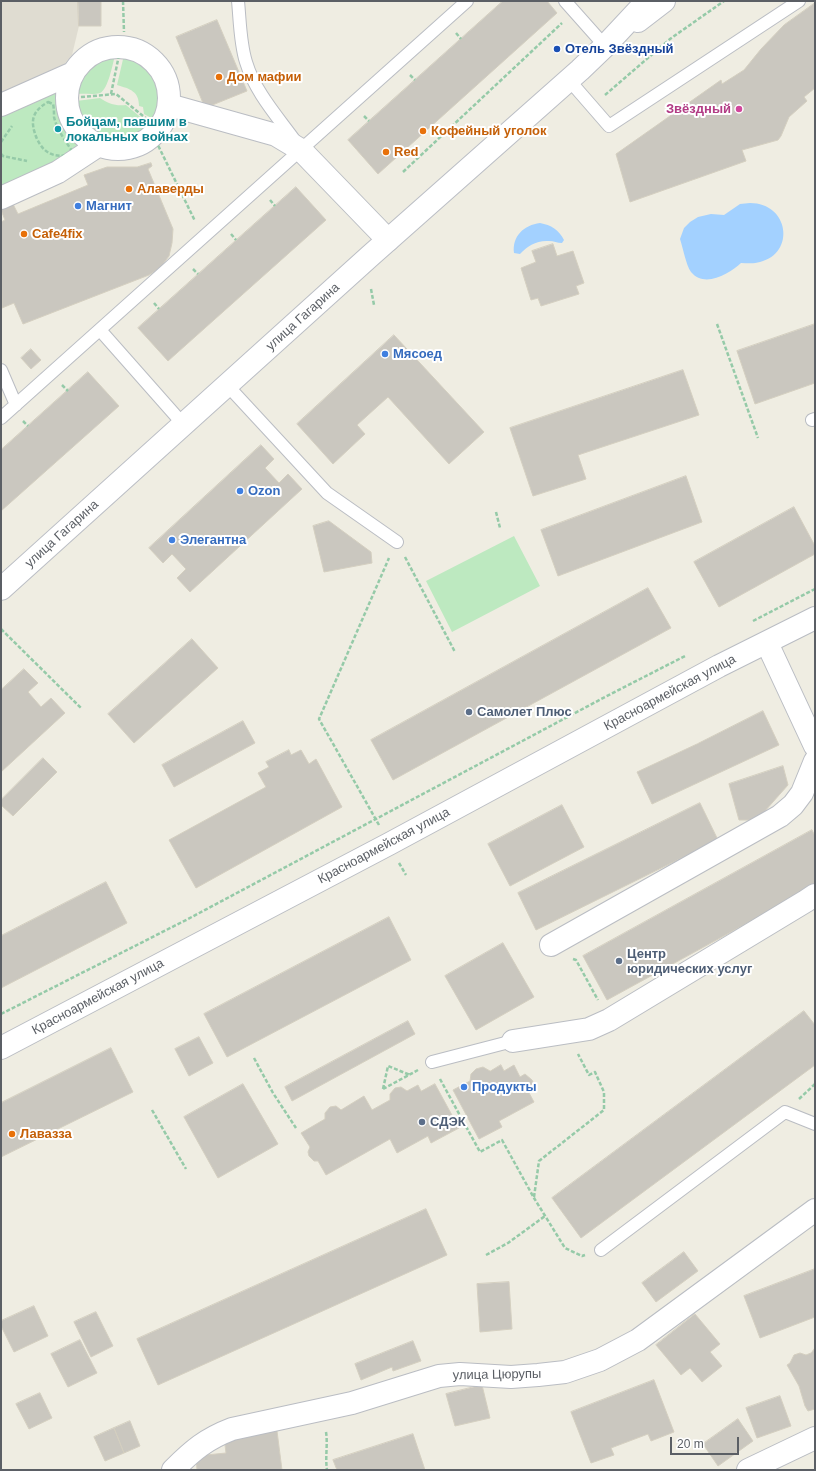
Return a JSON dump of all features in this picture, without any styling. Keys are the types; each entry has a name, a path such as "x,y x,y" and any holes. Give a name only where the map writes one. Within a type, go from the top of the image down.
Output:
{"street":[{"path":"606,46 647,1"},
{"path":"606,46 664,1"},
{"name":"улица Гагарина","path":"1,589 388,240 606,46"},
{"path":"109,47 124,47 140,51 153,60 163,73 169,89 169,105 164,121 156,132 141,144 127,148 113,148 99,145 87,138 77,128 70,115 67,99 68,87 73,73 82,61 94,52 109,47"},
{"path":"1,105 73,73"},
{"path":"169,105 276,135 301,150 388,240"},
{"path":"1,198 58,172 99,145"},
{"name":"Красноармейская улица","path":"1,1048 396,840 718,666 815,618"},
{"path":"767,643 815,746"},
{"path":"551,945 780,816 793,805 802,793 815,761"},
{"path":"514,1041 589,1029 609,1020 815,895"},
{"name":"улица Цюрупы","path":"173,1470 203,1443 216,1435 322,1410 439,1376 460,1374 511,1377 538,1375 565,1372 600,1360 638,1340 815,1210"},
{"path":"748,1470 815,1438"}],"lane":[{"path":"238,1 242,41 246,62 256,86 301,150"},
{"path":"1,418 467,1"},
{"path":"565,1 606,46"},
{"path":"569,80 610,126 799,1"},
{"path":"100,330 183,424"},
{"path":"1,370 16,405"},
{"path":"227,385 327,494 397,542"},
{"path":"432,1062 514,1041"},
{"path":"601,1250 785,1112 815,1124"}],"path":[{"path":"123,1 124,32"},
{"path":"599,99 670,39 724,1"},
{"path":"403,172 574,11"},
{"path":"111,94 119,55"},
{"path":"80,97 116,94 156,132 203,238"},
{"path":"51,102 53,104 54,117 58,129 72,151 70,155 55,156 48,153 41,147 32,128 34,116 36,112 46,103 51,102"},
{"path":"371,289 374,306"},
{"path":"717,324 758,438"},
{"path":"496,512 500,528"},
{"path":"397,542 455,652"},
{"path":"375,819 319,719 397,542"},
{"path":"748,624 815,590"},
{"path":"1,629 82,709"},
{"path":"1,1014 188,919 687,655"},
{"path":"576,960 609,1020"},
{"path":"534,1198 538,1161 604,1110 604,1092 595,1072 589,1075 567,1032"},
{"path":"254,1058 273,1093 296,1128"},
{"path":"410,1074 388,1066 383,1089 432,1062 480,1152 502,1140 534,1198 565,1248 582,1256 601,1250"},
{"path":"152,1110 186,1169"},
{"path":"486,1255 508,1243 545,1216"},
{"path":"322,1410 328,1440 326,1460 327,1470"}],"shaded area":[{"path":"1,1 78,1 79,26 72,55 62,67 1,94"}],"green space":[{"path":"115,55 110,76 103,91 98,94 77,94 85,73 101,59"},
{"path":"124,55 148,66 158,79 162,96 161,106 155,120 144,114 143,107 139,106 139,101 133,91 117,85"},
{"path":"68,87 68,106 73,121 83,134 99,145 1,198 1,105"},
{"path":"100,98 112,104 126,105 151,126 140,135 129,140 117,141 105,139 86,125 80,114 76,101"},
{"path":"514,536 540,586 452,632 426,581"}],"water":[{"path":"750,203 763,205 773,211 780,219 783,229 783,239 779,249 772,257 758,263 741,263 731,271 717,278 703,279 697,277 689,269 680,239 684,228 698,217 711,214 724,215 740,204"},
{"path":"540,223 548,225 557,231 564,240 562,243 540,241 529,246 520,254 514,253 515,241 520,232 529,226"}],"building":[{"path":"78,1 101,1 101,26 79,26"},
{"path":"503,1 547,1 557,13 378,174 348,140"},
{"name":"Звёздный","path":"815,3 815,88 804,97 807,101 789,117 778,140 742,150 746,161 630,202 616,154 721,80 722,84 744,70 761,49 784,25"},
{"path":"217,20 247,91 205,108 176,37"},
{"path":"151,163 152,166 148,169 173,229 169,256 160,268 149,275 23,324 14,303 2,308 1,222 5,220 1,210 13,204 18,214 88,185 84,175 107,167 137,167"},
{"path":"296,187 326,220 168,361 138,328"},
{"path":"553,244 557,256 573,251 584,283 576,286 579,294 541,306 538,298 531,300 521,268 536,262 532,251"},
{"path":"815,324 815,383 755,404 737,351"},
{"path":"394,335 484,432 449,464 388,397 357,425 365,434 333,464 297,424"},
{"path":"31,349 41,360 31,369 21,358"},
{"path":"683,370 699,415 578,455 586,479 533,496 510,428"},
{"path":"88,372 119,406 1,511 1,450"},
{"path":"261,445 274,459 265,468 279,483 288,474 302,489 190,592 177,578 186,569 172,554 163,563 149,548"},
{"path":"686,476 702,522 558,576 541,530"},
{"path":"794,507 815,546 815,554 719,607 694,562"},
{"path":"329,521 371,552 372,563 324,572 313,526"},
{"path":"648,588 671,628 393,780 371,740"},
{"path":"192,639 218,668 134,743 108,714"},
{"path":"24,669 38,683 28,692 41,707 51,698 65,713 1,772 1,690"},
{"path":"763,711 779,745 652,804 637,772"},
{"path":"243,721 255,743 174,787 162,765"},
{"path":"289,750 291,755 301,750 309,764 316,759 342,807 196,888 169,840 266,787 258,773 269,767 266,762"},
{"path":"43,758 57,772 13,816 1,805 1,800"},
{"path":"783,766 788,785 757,820 739,820 729,784"},
{"path":"700,803 718,840 536,930 518,893"},
{"path":"562,805 584,847 510,886 488,844"},
{"path":"812,830 815,836 815,886 607,1000 583,956"},
{"path":"106,882 127,923 1,988 1,936"},
{"path":"389,917 411,960 227,1057 204,1014"},
{"path":"503,943 534,997 476,1030 445,976"},
{"path":"804,1011 815,1025 815,1065 581,1238 552,1198"},
{"path":"408,1021 415,1034 292,1101 285,1087"},
{"path":"199,1037 213,1063 189,1076 175,1049"},
{"path":"111,1048 133,1092 1,1157 1,1103"},
{"path":"501,1065 504,1071 514,1065 520,1077 525,1074 532,1080 534,1084 533,1088 528,1091 534,1102 499,1121 502,1127 479,1139 453,1090 470,1081 471,1074 476,1069 483,1067 490,1071"},
{"path":"243,1084 278,1144 218,1178 184,1117"},
{"path":"435,1084 459,1128 431,1143 428,1136 397,1153 390,1139 326,1175 318,1161 314,1161 309,1156 308,1152 310,1147 301,1133 325,1119 325,1113 330,1107 336,1106 341,1110 364,1096 372,1110 390,1100 390,1094 395,1088 401,1087 407,1091 418,1085 421,1091"},
{"path":"426,1209 447,1255 158,1385 137,1339"},
{"path":"684,1252 698,1271 656,1302 642,1283"},
{"path":"815,1269 815,1317 760,1338 744,1296"},
{"path":"509,1282 512,1329 480,1332 477,1284"},
{"path":"34,1306 48,1336 14,1352 1,1326 1,1321"},
{"path":"96,1312 113,1346 91,1357 74,1322"},
{"path":"695,1314 720,1344 710,1352 722,1366 702,1382 690,1368 681,1375 656,1345"},
{"path":"80,1340 97,1373 68,1387 51,1354"},
{"path":"413,1341 421,1361 393,1371 392,1367 361,1380 355,1364"},
{"path":"815,1348 815,1409 808,1411 799,1386 787,1365 790,1363 794,1355 800,1353 806,1355 811,1353"},
{"path":"654,1380 674,1432 651,1441 648,1434 611,1448 614,1455 591,1463 571,1412"},
{"path":"482,1385 490,1418 455,1426 446,1394"},
{"path":"40,1393 52,1418 29,1429 16,1404"},
{"path":"780,1396 791,1426 757,1438 746,1408"},
{"path":"738,1419 753,1441 718,1466 703,1444"},
{"path":"130,1421 140,1446 124,1453 114,1428"},
{"path":"114,1428 124,1453 105,1461 94,1437"},
{"path":"277,1431 282,1470 197,1470 196,1456 226,1453 224,1437"},
{"path":"413,1434 425,1470 337,1470 333,1460"}],"place":[{"name":"Отель Звёздный","path":"557,49"},
{"name":"Дом мафии","path":"219,77"},
{"name":"Звёздный","path":"739,109"},
{"name":"Бойцам, павшим в локальных войнах","path":"58,129"},
{"name":"Кофейный уголок","path":"423,131"},
{"name":"Red","path":"386,152"},
{"name":"Алаверды","path":"129,189"},
{"name":"Магнит","path":"78,206"},
{"name":"Cafe4fix","path":"24,234"},
{"name":"Мясоед","path":"385,354"},
{"name":"Ozon","path":"240,491"},
{"name":"Элегантна","path":"172,540"},
{"name":"Самолет Плюс","path":"469,712"},
{"name":"Центр юридических услуг","path":"619,961"},
{"name":"Продукты","path":"464,1087"},
{"name":"СДЭК","path":"422,1122"},
{"name":"Лавазза","path":"12,1134"}]}
